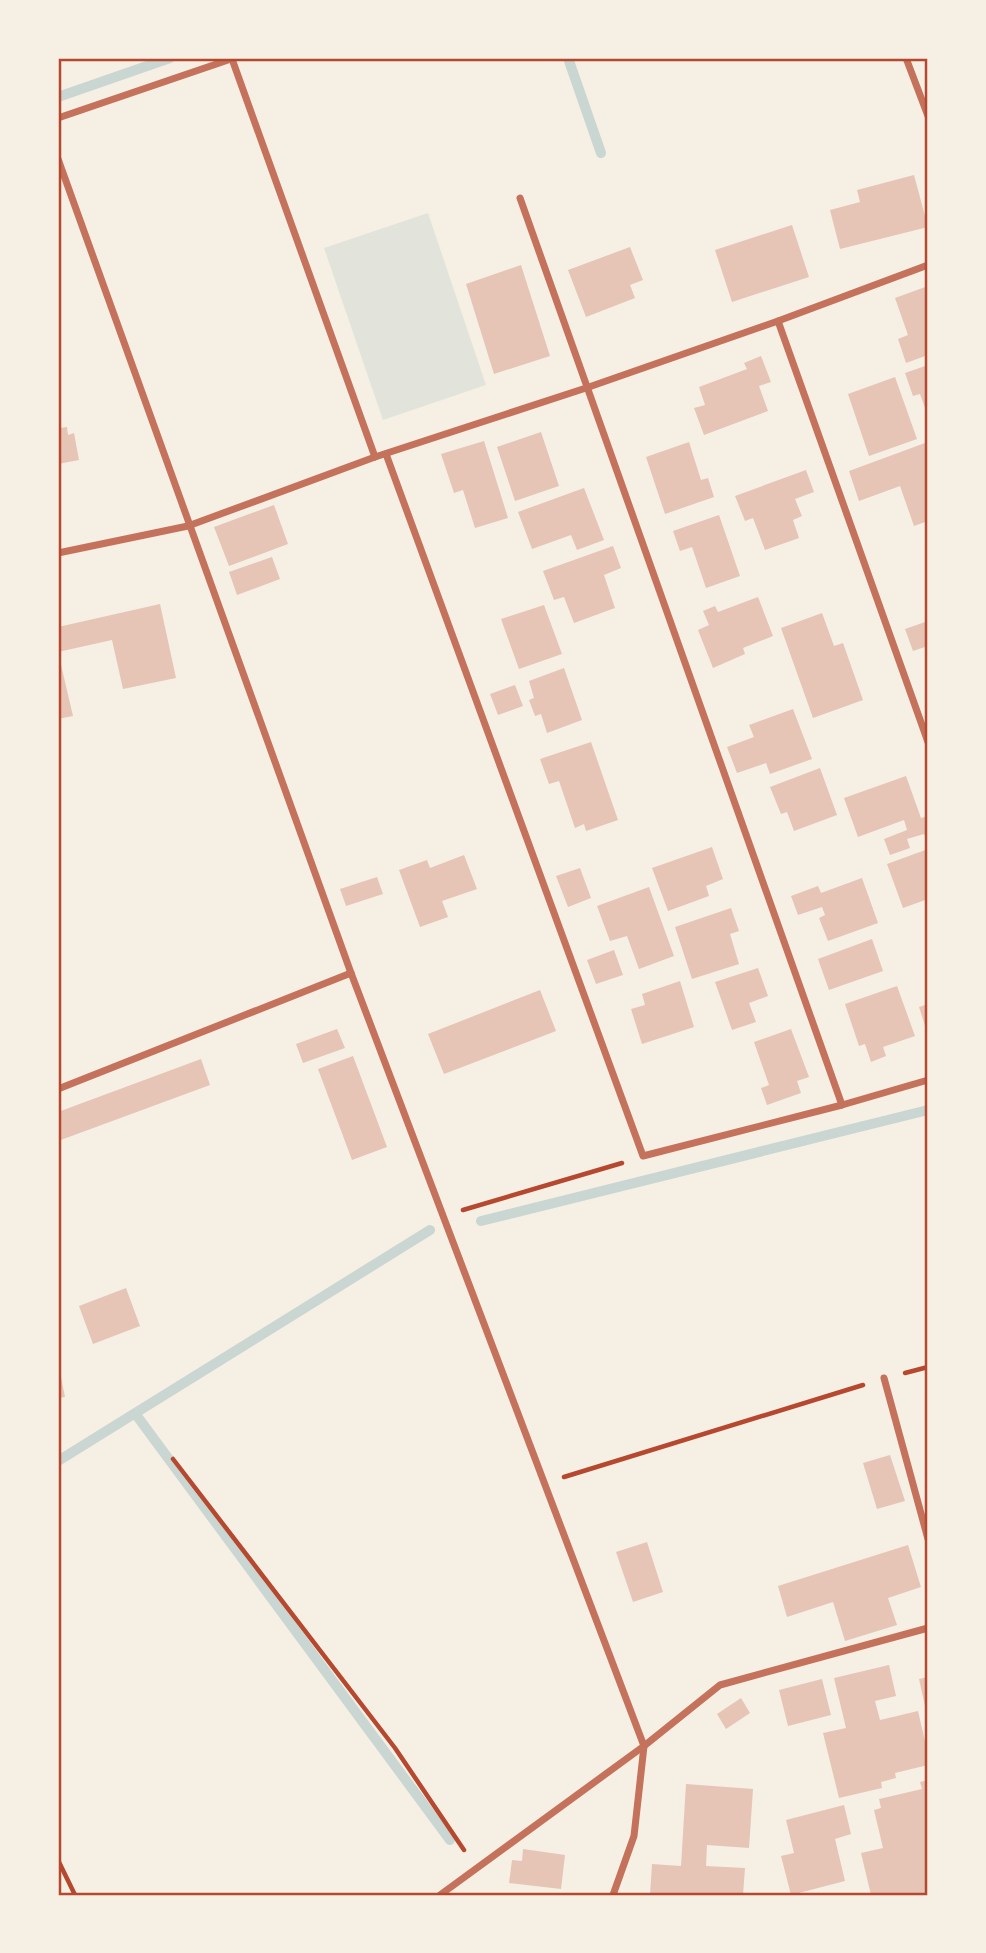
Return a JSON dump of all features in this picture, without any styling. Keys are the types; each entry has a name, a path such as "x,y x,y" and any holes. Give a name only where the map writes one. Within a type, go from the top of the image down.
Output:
{"street":[{"path":"58,118 233,58 375,457"},
{"path":"906,58 928,116"},
{"path":"58,159 188,526 351,972 644,1746 634,1836 613,1895"},
{"path":"520,198 842,1105"},
{"path":"58,553 188,526 375,457 778,321 928,265"},
{"path":"778,321 928,742"},
{"path":"386,454 643,1156 928,1080"},
{"path":"58,1088 351,972"},
{"path":"884,1378 928,1539"},
{"path":"440,1895 644,1746 720,1685 928,1629"}],"path":[{"path":"444,1216 643,1156"},
{"path":"545,1483 884,1378 928,1367"},
{"path":"173,1459 395,1748 476,1868"},
{"path":"58,1860 75,1895"}],"shaded area":[{"path":"428,213 486,385 383,420 324,248"}],"building":[{"path":"914,175 928,227 840,249 830,210 860,202 857,190"},
{"path":"792,225 809,277 732,302 715,250"},
{"path":"630,247 643,280 630,285 635,298 586,317 568,270"},
{"path":"521,265 550,356 494,374 466,284"},
{"path":"928,286 928,355 906,363 898,339 908,335 895,298"},
{"path":"761,356 771,382 759,386 768,411 704,435 694,408 705,405 699,387 747,369 744,363"},
{"path":"928,365 928,416 920,394 913,396 905,373"},
{"path":"895,377 917,439 869,456 848,394"},
{"path":"58,421 60,428 67,427 68,435 74,433 79,460 58,464"},
{"path":"541,432 559,486 515,501 497,447"},
{"path":"484,441 508,518 475,528 463,490 454,493 441,454"},
{"path":"689,442 701,480 708,478 714,497 665,514 646,457"},
{"path":"925,443 928,452 928,521 914,526 900,486 859,501 849,471"},
{"path":"806,470 814,492 795,499 802,516 793,520 799,538 765,550 753,518 745,521 735,496"},
{"path":"584,488 604,540 577,550 571,535 532,549 518,512"},
{"path":"274,505 288,544 229,566 214,527"},
{"path":"719,515 740,576 706,588 692,547 680,551 673,531"},
{"path":"613,546 621,568 604,575 615,608 574,623 564,597 554,600 543,571"},
{"path":"272,557 280,579 237,595 229,572"},
{"path":"758,597 773,636 743,648 745,654 713,668 698,630 709,625 703,611 715,606 718,612"},
{"path":"160,604 176,678 123,689 112,640 58,652 58,627"},
{"path":"544,605 562,654 519,669 501,619"},
{"path":"822,613 834,646 843,643 863,700 813,718 781,628"},
{"path":"928,621 928,646 913,651 905,629"},
{"path":"58,652 73,716 58,719"},
{"path":"564,668 582,720 547,733 541,714 535,716 529,700 534,698 529,681"},
{"path":"515,685 523,706 498,715 490,694"},
{"path":"793,709 812,759 770,774 766,763 737,773 727,747 754,737 749,725"},
{"path":"591,742 618,820 586,831 584,824 575,828 559,781 549,784 540,759"},
{"path":"820,768 837,815 794,831 787,812 781,814 770,787"},
{"path":"906,776 921,818 928,816 928,843 924,834 907,839 910,848 890,855 884,839 907,830 904,820 858,837 844,798"},
{"path":"712,847 723,879 706,886 709,896 668,911 652,868"},
{"path":"928,849 928,899 903,908 887,864"},
{"path":"464,855 477,889 442,901 448,917 420,927 399,870 427,860 430,868"},
{"path":"580,868 591,898 568,907 556,876"},
{"path":"377,877 383,894 346,906 340,889"},
{"path":"862,878 878,923 828,941 819,918 825,915 822,907 798,915 791,896 818,886 821,893"},
{"path":"649,887 674,956 639,969 627,936 610,941 597,906"},
{"path":"731,908 739,931 730,934 739,964 692,979 675,927"},
{"path":"872,939 883,971 829,990 818,959"},
{"path":"614,950 623,975 596,984 587,960"},
{"path":"758,968 768,996 749,1003 756,1022 732,1030 715,982"},
{"path":"680,981 694,1027 642,1044 631,1009 645,1005 642,994"},
{"path":"897,986 915,1036 883,1047 886,1056 871,1062 865,1044 859,1046 845,1004"},
{"path":"540,990 556,1031 444,1074 428,1034"},
{"path":"928,1004 928,1035 919,1007"},
{"path":"337,1029 345,1048 303,1063 296,1044"},
{"path":"791,1029 809,1077 797,1081 801,1093 767,1105 761,1088 769,1085 754,1042"},
{"path":"353,1056 387,1147 352,1160 318,1069"},
{"path":"201,1059 210,1085 58,1141 58,1112"},
{"path":"126,1288 140,1326 93,1344 79,1306"},
{"path":"58,1362 65,1397 58,1398"},
{"path":"890,1455 905,1501 877,1509 863,1463"},
{"path":"647,1542 663,1592 633,1602 616,1552"},
{"path":"908,1545 921,1587 888,1598 897,1625 845,1641 833,1602 787,1617 778,1586"},
{"path":"889,1665 896,1696 875,1701 880,1720 918,1711 928,1765 895,1773 896,1778 881,1782 882,1788 839,1798 823,1733 846,1728 834,1678"},
{"path":"928,1677 928,1714 927,1715 919,1679"},
{"path":"822,1679 831,1715 788,1726 779,1690"},
{"path":"741,1698 750,1713 726,1729 717,1714"},
{"path":"928,1780 928,1895 871,1895 861,1853 883,1848 874,1810 881,1808 879,1799 922,1789 920,1782"},
{"path":"686,1784 753,1789 749,1848 707,1845 706,1866 745,1868 743,1895 650,1895 652,1864 681,1866"},
{"path":"844,1805 851,1834 835,1839 845,1881 791,1895 781,1856 794,1853 786,1820"},
{"path":"523,1849 565,1855 561,1889 509,1883 512,1860 522,1861"}],"waterway":[{"path":"58,97 170,58"},
{"path":"568,58 601,153"},
{"path":"481,1221 928,1110"},
{"path":"58,1461 430,1230"},
{"path":"137,1416 450,1840"}]}
